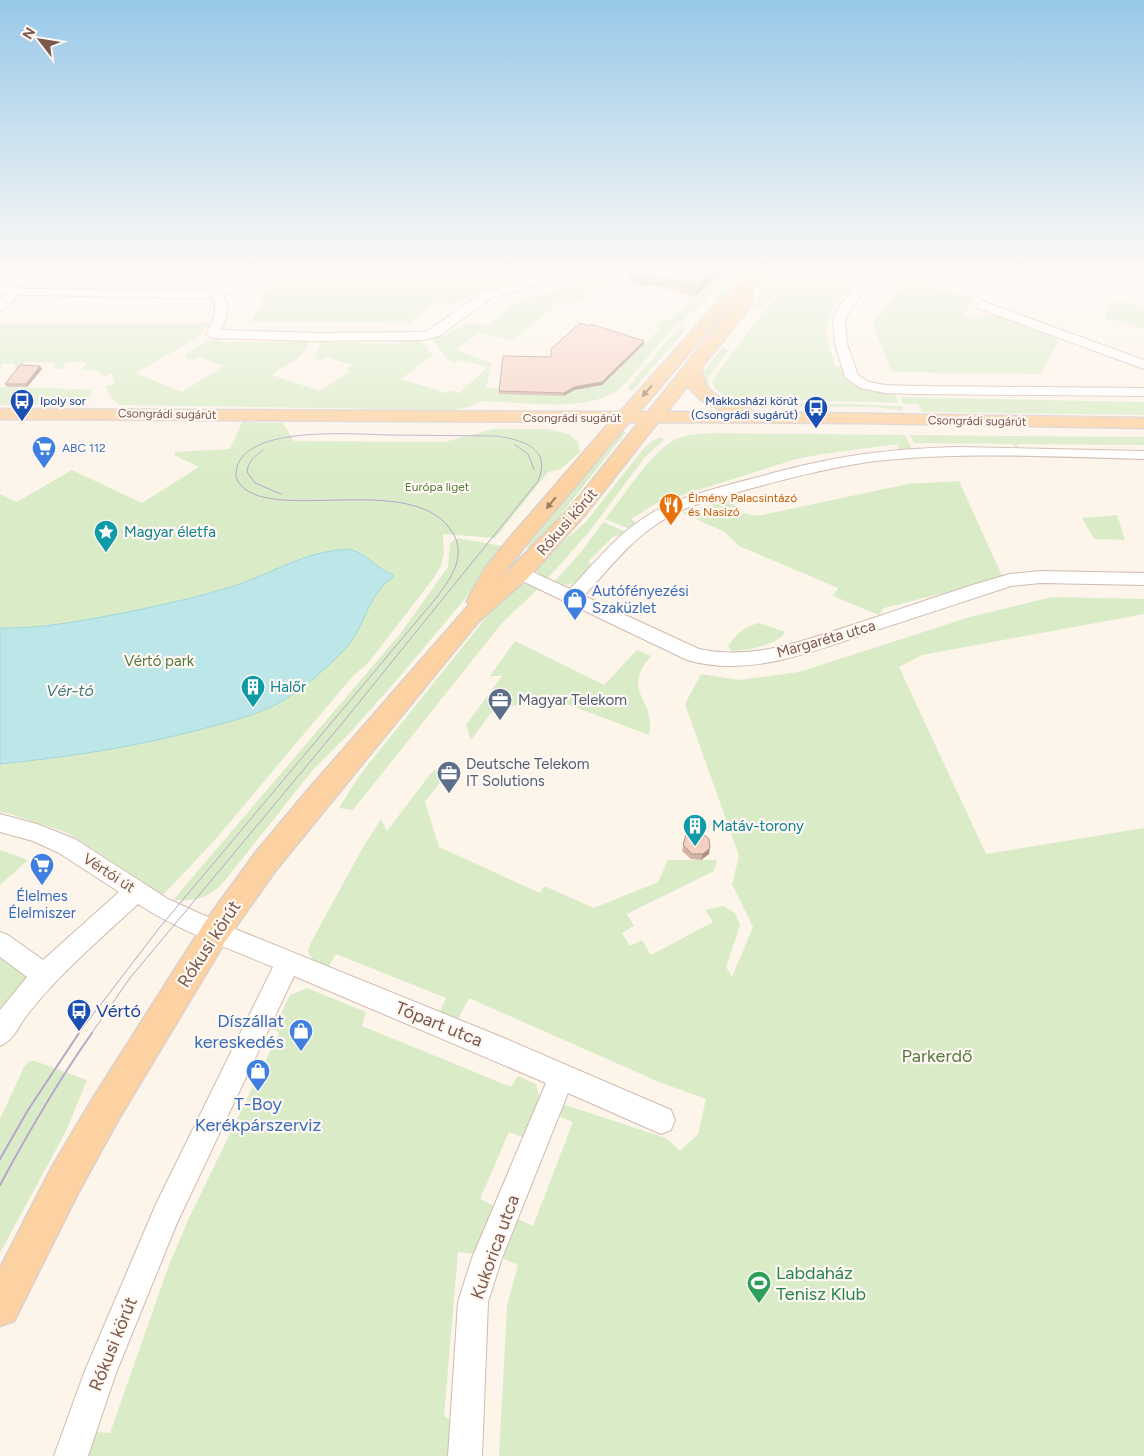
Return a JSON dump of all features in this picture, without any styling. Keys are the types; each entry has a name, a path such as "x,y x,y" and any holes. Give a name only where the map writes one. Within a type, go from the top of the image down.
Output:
{"main road":[{"name":"Rókusi körút","path":"470,616 492,575 510,551 582,465 695,337"},
{"name":"Rókusi körút","path":"0,1307 65,1180 104,1110 215,932 291,829 470,616 520,573 563,528 718,337"},
{"path":"694,366 694,380 706,397 757,417"},
{"name":"Csongrádi sugárút","path":"0,414 531,418 757,417 860,418 951,422 1144,423"},
{"path":"612,468 659,435 737,417"},
{"path":"531,418 580,438 586,449 582,465"},
{"path":"510,551 509,559 512,567 520,573"},
{"path":"492,575 510,572 520,573"}],"street":[{"path":"841,337 852,377 865,385 885,389 1144,392"},
{"path":"1068,337 1144,365"},
{"path":"573,597 635,533 667,510 711,495 808,467 894,454 978,452 1144,455"},
{"name":"Margaréta utca","path":"520,573 694,654 712,659 750,659 796,650 1010,580 1040,577 1144,579"},
{"name":"Vértói út","path":"0,823 37,832 67,846 160,906 215,932"},
{"path":"0,1033 8,1020 45,976 136,891"},
{"name":"Tópart utca","path":"215,932 495,1046 661,1120"},
{"path":"0,943 45,976"},
{"name":"Rókusi körút","path":"71,1456 100,1374 166,1214 288,963"},
{"name":"Kukorica utca","path":"465,1456 474,1302 487,1258 562,1076"}],"green space":[{"path":"0,337 199,337 136,373 182,392 224,366 198,357 192,360 187,358 187,353 210,340 222,338 221,342 294,342 296,339 309,341 300,357 272,375 320,391 350,371 347,369 352,365 325,357 320,360 315,358 321,342 334,339 334,343 400,344 402,340 420,342 433,355 401,379 447,393 450,390 459,393 488,367 460,360 455,363 448,360 433,340 434,337 473,337 456,350 492,363 486,388 574,390 602,385 652,337 665,337 622,387 592,401 574,404 535,404 481,401 469,407 452,410 119,405 111,398 106,386 115,384 112,374 103,377 99,371 82,369 87,362 67,362 61,369 52,369 56,363 25,362 20,369 16,369 14,364 1,364 2,369 0,369"},
{"path":"498,337 517,337 512,341"},
{"path":"671,337 680,337 632,391 628,387"},
{"path":"745,337 827,337 835,366 843,366 849,381 865,390 895,394 898,403 738,398 723,394 717,390 712,383 715,376"},
{"path":"877,337 1052,337 1059,340 1041,374 892,372"},
{"path":"722,347 729,350 708,378 709,392 700,377"},
{"path":"0,387 78,389 90,390 91,393 90,397 76,405 0,405"},
{"path":"717,397 746,403 902,406 903,411 874,407 743,406 732,404"},
{"path":"900,397 1144,402 1144,415 922,412 918,404 903,404"},
{"name":"Vértó park","path":"242,422 283,423 294,441 444,442 494,429 547,429 569,434 578,442 580,452 561,469 548,472 495,538 443,534 444,553 441,566 369,662 352,677 213,842 163,895 68,833 0,812 0,494 17,502 72,470 142,503 199,467 174,455 175,452 230,449"},
{"path":"621,432 626,432 533,550 527,547"},
{"path":"713,433 905,435 912,449 899,450 897,444 796,459 657,503 631,519 638,524 632,530 605,519 645,467 662,449 681,437"},
{"path":"910,435 1144,437 1144,445 1017,444 1020,449 1016,449 1013,444 914,443"},
{"path":"661,437 664,440 645,457 589,532 547,579 540,575 536,570 539,562 585,523 644,448 652,441"},
{"path":"959,481 1003,578 884,608 879,615 833,596 838,588 739,546 725,532 682,513 729,500 743,513 757,516 908,484"},
{"path":"1117,515 1125,540 1094,539 1082,518"},
{"path":"603,522 629,533 623,538 615,535 588,562 596,566 582,579 567,585 554,582 581,552"},
{"path":"458,538 502,546 469,594 395,682 345,738 312,771 223,883 201,898 173,900 400,634 448,567 450,543"},
{"path":"529,583 540,587 502,623 353,810 339,808 359,776 493,609 513,587"},
{"name":"Parkerdő","path":"1052,597 1144,599 1144,614 922,655 899,667 986,854 1144,828 1144,1456 499,1456 507,1306 518,1265 500,1257 515,1218 533,1226 573,1122 556,1115 562,1104 666,1138 680,1151 698,1134 706,1099 659,1082 469,998 458,1019 440,1012 446,998 336,954 328,968 314,962 308,952 310,944 362,849 381,819 387,831 431,773 442,766 450,769 425,802 439,847 540,893 544,886 594,908 658,882 668,860 717,860 714,871 627,914 634,926 622,933 630,946 642,940 651,955 713,922 705,910 724,906 735,913 740,925 726,967 732,977 753,927 732,884 739,856 685,704 701,674 739,680 799,672 970,617"},
{"path":"759,623 785,632 782,637 769,644 732,651 728,646 738,634 749,626"},
{"path":"515,641 604,685 637,650 651,656 638,679 638,688 650,722 649,735 545,696 491,713 471,740 466,725 502,676 490,676"},
{"path":"0,850 28,860 0,885"},
{"path":"0,955 31,979 0,1019"},
{"path":"307,988 366,1012 362,1026 511,1087 518,1076 536,1084 540,1100 525,1138 509,1132 480,1199 496,1207 476,1254 458,1252 444,1416 452,1421 450,1456 88,1456 96,1432 110,1433 169,1265 189,1218 279,1033 273,1029 290,995"},
{"path":"30,1061 35,1061 87,1080 66,1131 0,1253 0,1119 24,1067"}],"water":[{"name":"Vér-tó","path":"349,549 362,554 380,568 392,574 393,577 378,592 356,634 346,648 321,672 292,695 255,714 152,741 102,751 0,764 0,628 64,623 165,604 243,583 300,559 331,551"}],"building":[{"path":"564,337 631,337 644,341 602,382 574,387 564,393 499,391 503,356 551,357 551,349"},
{"path":"20,365 40,366 26,384 5,384"},
{"name":"Matáv-torony","path":"691,832 701,832 709,839 710,848 703,854 692,854 683,845 686,835"}],"tram line":[{"path":"78,1034 160,927 437,597 455,568 458,552 454,535 435,515 407,504 374,500 304,501 273,499 250,492 236,477 240,459 254,447 300,435 496,436 516,440 532,448 538,453 541,461 538,481 344,721 130,978 91,1034"},
{"path":"515,445 528,454 534,469"},
{"path":"263,450 250,462 247,472 255,483 281,494"},
{"path":"0,1159 28,1110 79,1033"},
{"path":"0,1185 44,1107 92,1033"}],"place":[{"name":"Ipoly sor","path":"22,422"},
{"name":"Makkosházi körút (Csongrádi sugárút)","path":"816,429"},
{"name":"ABC 112","path":"44,469"},
{"name":"Élmény Palacsintázó és Nasizó","path":"671,526"},
{"name":"Magyar életfa","path":"106,553"},
{"name":"Autófényezési Szaküzlet","path":"575,621"},
{"name":"Halőr","path":"253,708"},
{"name":"Magyar Telekom","path":"500,721"},
{"name":"Deutsche Telekom IT Solutions","path":"449,794"},
{"name":"Matáv-torony","path":"695,847"},
{"name":"Élelmes Élelmiszer","path":"42,886"},
{"name":"Vértó","path":"79,1032"},
{"name":"Díszállat kereskedés","path":"301,1052"},
{"name":"T-Boy Kerékpárszerviz","path":"258,1092"},
{"name":"Labdaház Tenisz Klub","path":"759,1304"}],"park label":[{"name":"Európa liget","path":"437,487"}]}
